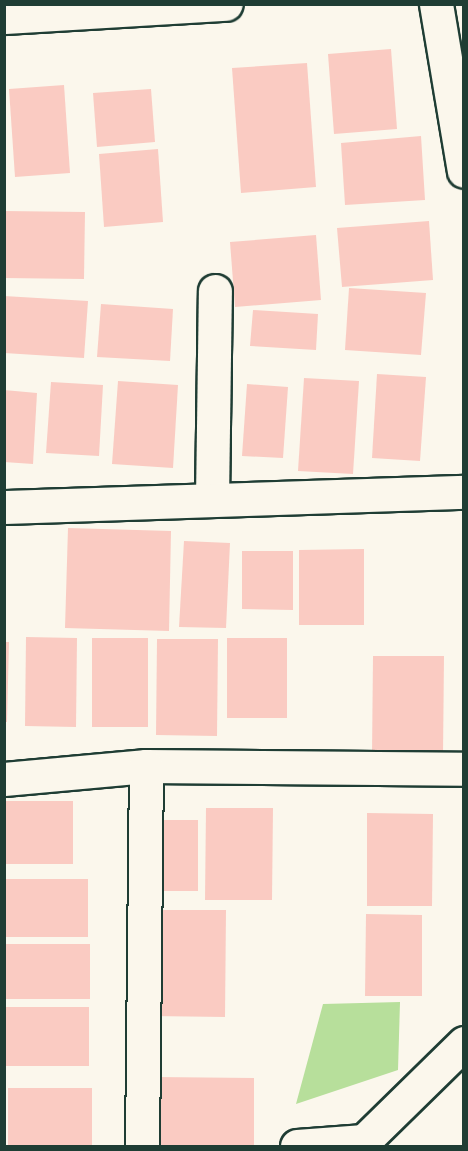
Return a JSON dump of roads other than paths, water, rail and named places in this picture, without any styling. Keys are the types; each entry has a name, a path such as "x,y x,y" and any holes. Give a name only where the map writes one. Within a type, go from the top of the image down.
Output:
{"street":[{"path":"4,16 226,4"},
{"path":"436,4 464,171"},
{"path":"212,499 215,291"},
{"path":"4,507 464,492"},
{"path":"142,1146 146,766"},
{"path":"4,779 146,766 464,768"},
{"path":"297,1146 364,1141 464,1043"}]}
